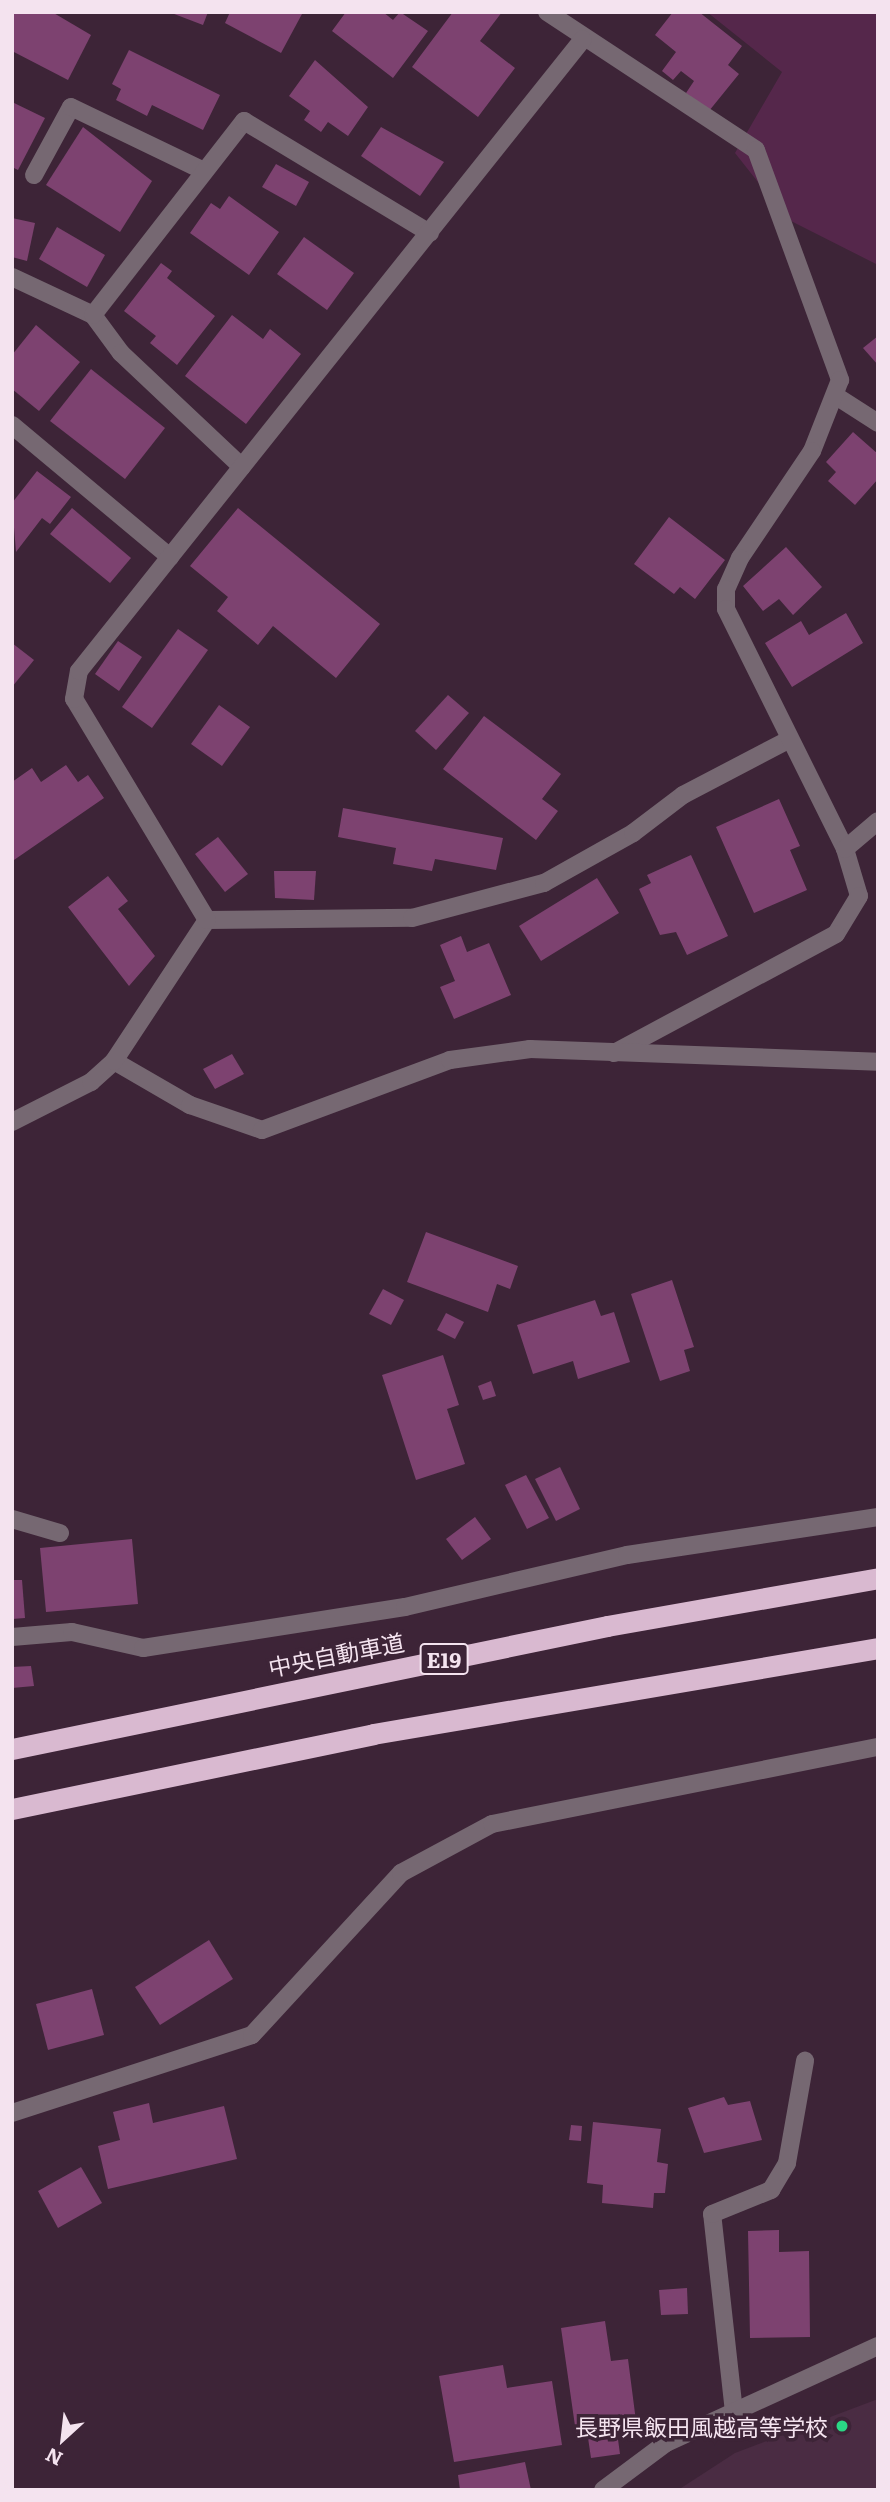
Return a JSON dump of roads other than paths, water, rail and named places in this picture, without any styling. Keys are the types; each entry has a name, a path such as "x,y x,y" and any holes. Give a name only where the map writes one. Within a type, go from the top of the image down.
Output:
{"highway":[{"name":"中央自動車道","path":"12,1749 567,1634 878,1578"},
{"path":"12,1809 373,1734 878,1648"}],"street":[{"path":"547,12 583,39 756,150 840,380 836,396 800,473 726,589 726,609 788,740 845,849 859,896 836,934 614,1052"},
{"path":"207,920 75,699 79,671 583,39"},
{"path":"34,175 71,107 202,170"},
{"path":"93,315 202,170 244,121 430,233"},
{"path":"12,277 93,315 121,353 242,467"},
{"path":"836,396 878,423"},
{"path":"12,425 170,557"},
{"path":"207,920 412,918 544,883 633,833 683,795 788,740"},
{"path":"845,849 878,821"},
{"path":"12,1122 91,1083 114,1061 207,920"},
{"path":"114,1061 190,1105 262,1130 450,1060 530,1049 878,1062"},
{"path":"12,1637 72,1632 143,1648 405,1607 627,1555 878,1517"},
{"path":"12,1519 60,1533"},
{"path":"12,2113 252,2035 401,1872 492,1824 878,1747"},
{"path":"734,2412 712,2214 771,2190 787,2163 805,2061"},
{"path":"603,2490 667,2443 878,2346"}],"place":[{"name":"長野県飯田風越高等学校","path":"842,2426"}]}
